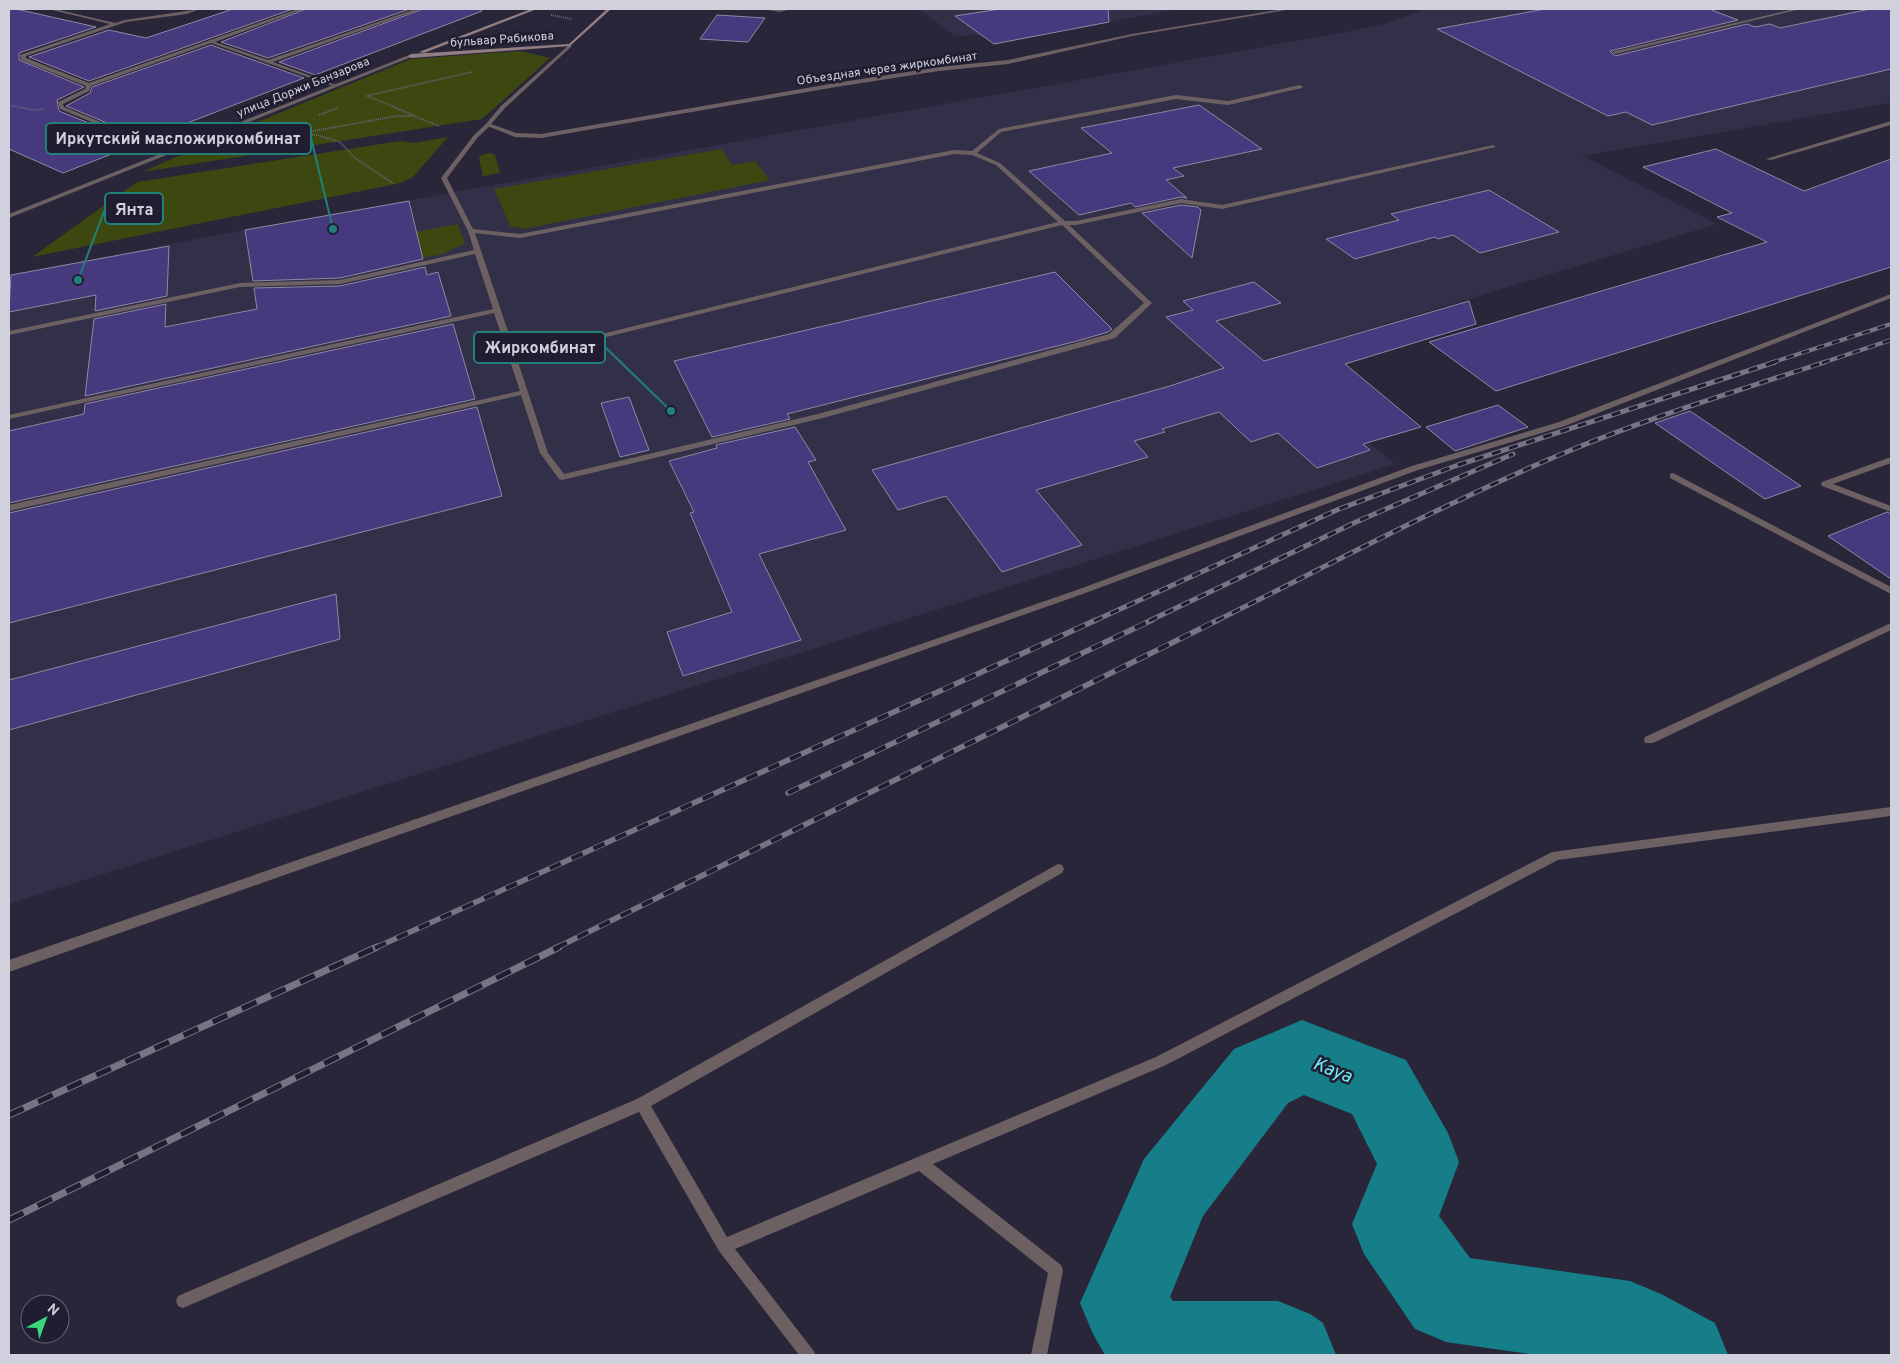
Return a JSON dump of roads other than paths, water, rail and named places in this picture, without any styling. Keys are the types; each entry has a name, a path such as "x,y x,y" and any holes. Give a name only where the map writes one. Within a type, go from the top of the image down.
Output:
{"street":[{"path":"50,9 116,24"},
{"path":"198,9 187,13 116,24 23,56 23,59 89,85 209,40 302,9"},
{"path":"268,62 418,9"},
{"path":"570,45 609,9"},
{"path":"764,9 780,11 789,9"},
{"name":"Объездная через жиркомбинат","path":"488,125 515,136 541,136 836,85 939,69 1008,62 1132,35 1290,9"},
{"path":"1615,52 1799,9"},
{"path":"411,56 532,10"},
{"path":"209,40 334,86"},
{"name":"бульвар Рябикова","path":"411,56 570,45"},
{"name":"бульвар Рябикова","path":"471,231 444,178 476,136 488,125 502,107 570,45"},
{"name":"улица Доржи Банзарова","path":"9,216 411,56"},
{"path":"89,85 87,90 60,103 62,108 170,152"},
{"path":"973,153 999,131 1176,97 1228,103 1300,87"},
{"path":"1769,159 1891,123"},
{"path":"513,358 1064,223 1076,223 1181,201 1222,207 1494,147"},
{"path":"954,152 973,153 998,164 1064,223 1148,303 1112,336 820,416 562,477 544,453 471,231 520,236 954,152"},
{"path":"9,332 240,285 340,282 478,251"},
{"path":"9,966 1067,596 1415,468 1562,424 1891,296"},
{"path":"9,417 497,310"},
{"path":"9,508 524,392"},
{"path":"1891,460 1825,484 1891,509"},
{"path":"1673,476 1891,591"},
{"path":"1649,740 1891,626"},
{"path":"724,1246 1161,1061 1556,855 1891,811"},
{"path":"183,1301 642,1104 1058,869"},
{"path":"642,1104 724,1246 808,1355"},
{"path":"920,1163 1056,1270 1039,1355"}],"waterway":[{"name":"Kaya","path":"1291,1355 1278,1346 1150,1346 1124,1303 1173,1188 1261,1076 1302,1057 1379,1087 1419,1162 1394,1224 1446,1298 1630,1325 1683,1355"}],"railway":[{"path":"1771,363 1891,324"},
{"path":"1825,362 1891,340"},
{"path":"1094,621 1339,509 1458,465 1775,362"},
{"path":"1217,621 1388,534 1564,453 1661,416 1825,362"},
{"path":"1149,621 1356,522 1513,454"},
{"path":"375,948 1096,620"},
{"path":"788,793 1152,620"},
{"path":"556,948 1217,621"},
{"path":"9,1115 377,947"},
{"path":"9,1220 559,947"}],"place":[{"name":"Иркутский масложиркомбинат","path":"333,229"},
{"name":"Янта","path":"78,280"},
{"name":"Жиркомбинат","path":"671,411"}]}
